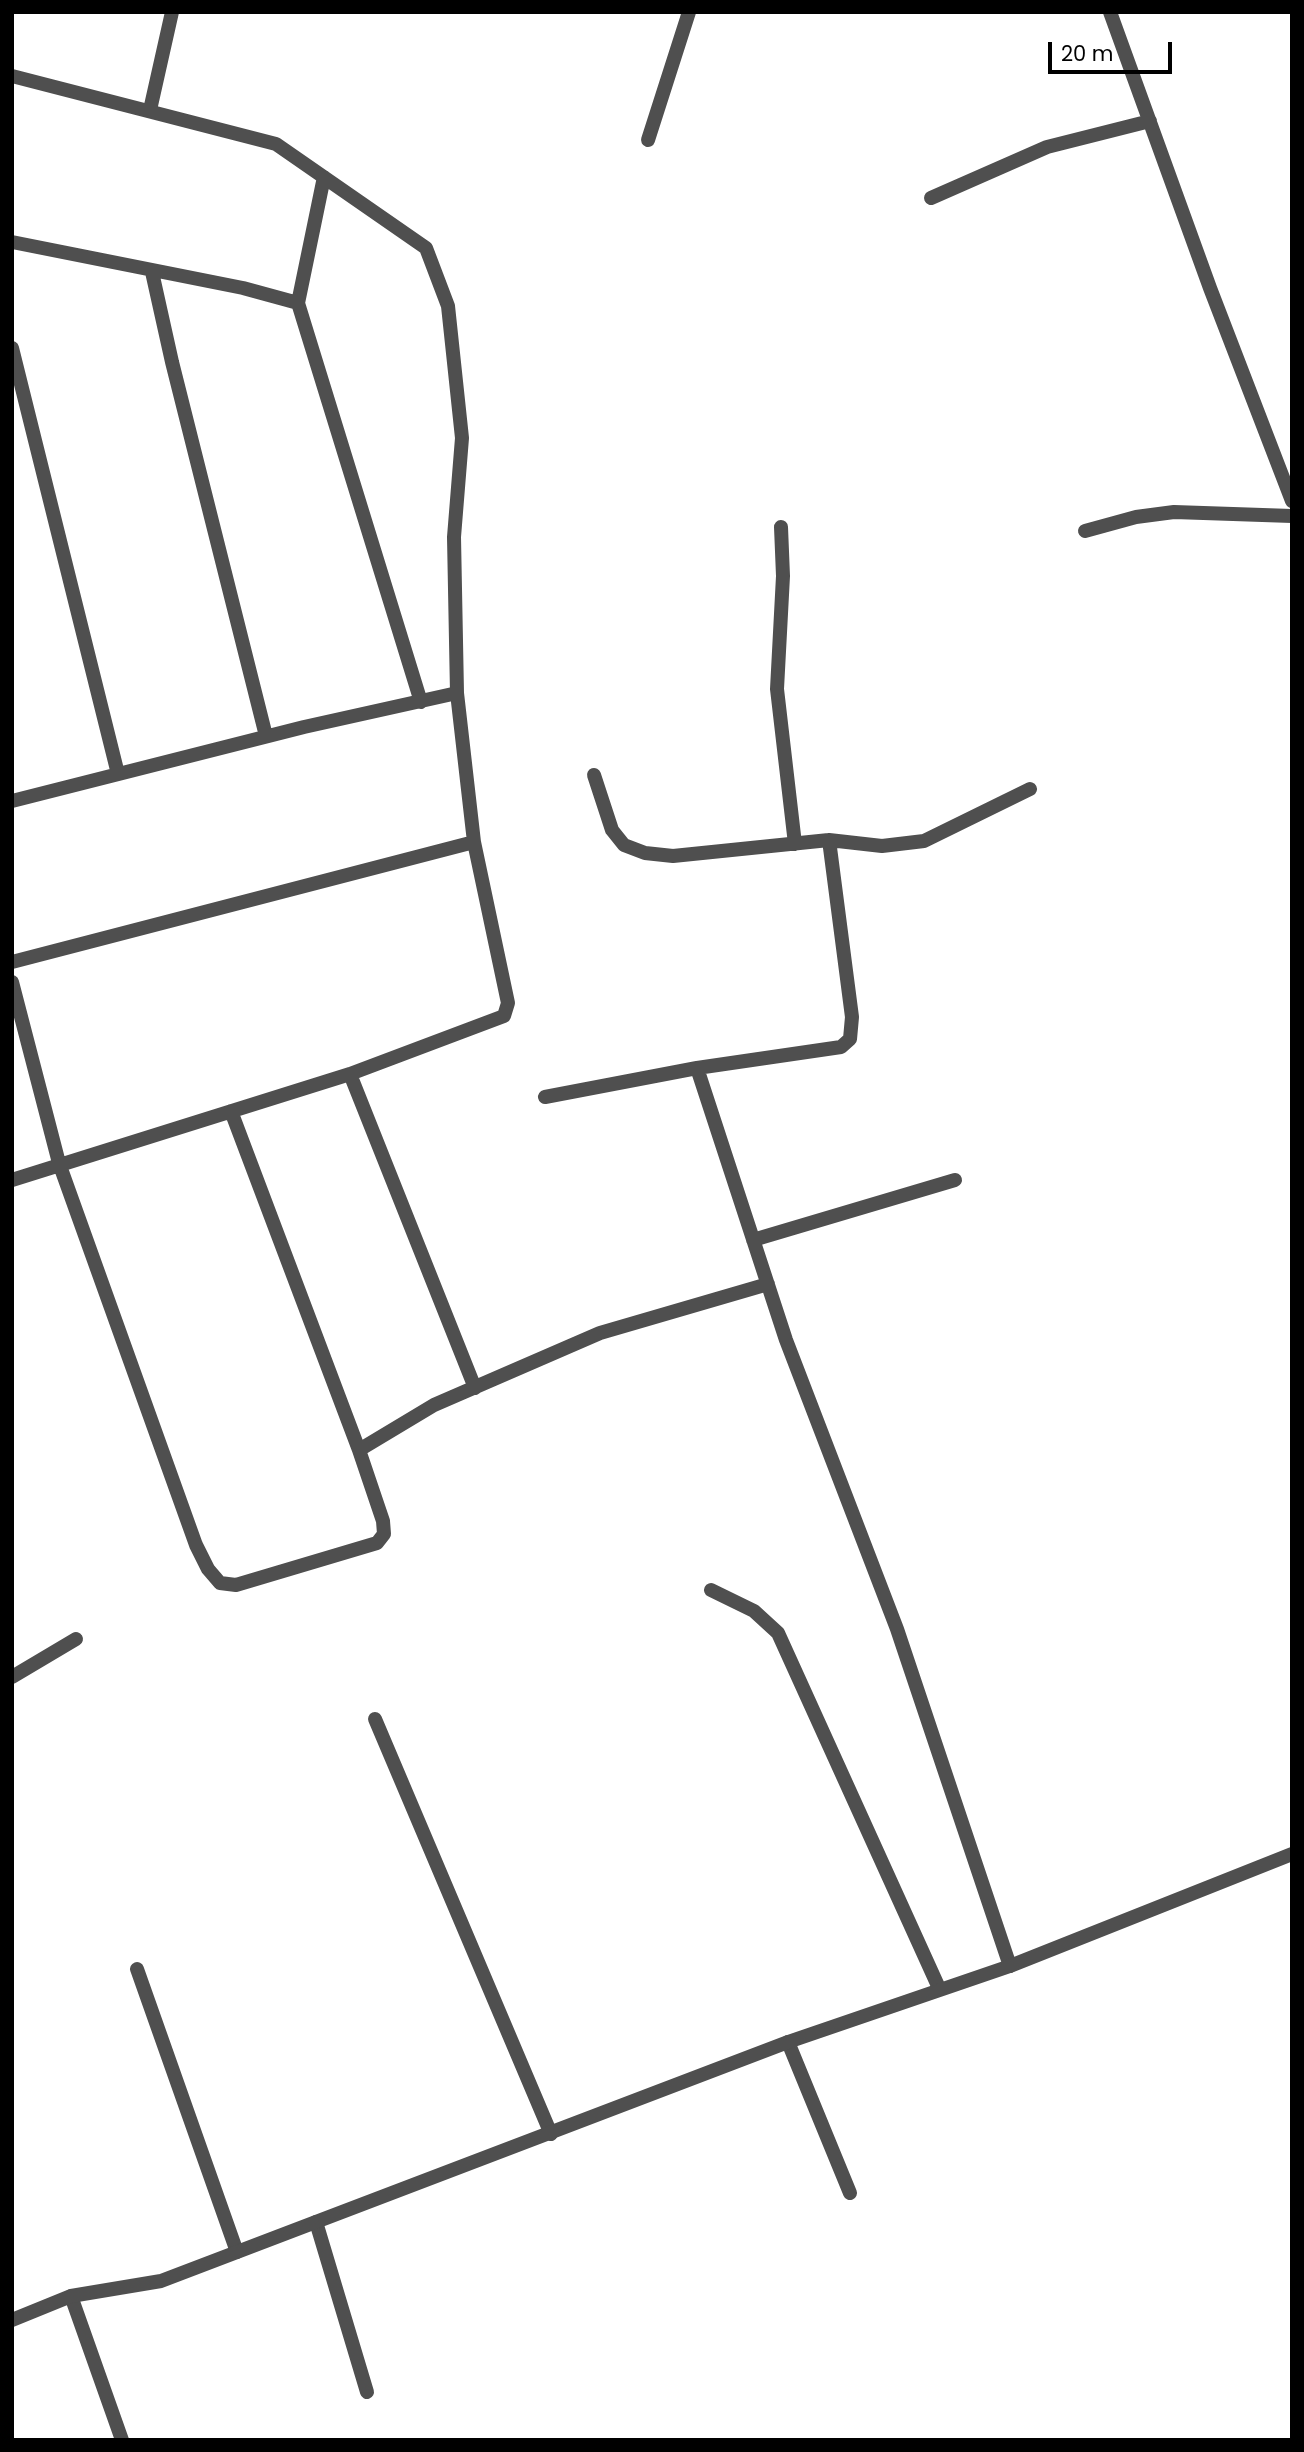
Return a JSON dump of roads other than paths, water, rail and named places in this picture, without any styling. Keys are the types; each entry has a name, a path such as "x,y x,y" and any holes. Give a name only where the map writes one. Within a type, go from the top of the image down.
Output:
{"street":[{"path":"150,110 172,12"},
{"path":"648,140 689,12"},
{"path":"1111,12 1292,501"},
{"path":"12,76 276,144 425,248 448,306 461,438 454,537 457,693 474,842 508,1003 504,1016 350,1074 59,1163 12,1180"},
{"path":"931,198 1047,147 1150,121"},
{"path":"324,177 298,303 421,702"},
{"path":"12,242 243,288 298,303"},
{"path":"152,272 266,736"},
{"path":"12,348 118,774"},
{"path":"1085,531 1136,517 1174,512 1292,516"},
{"path":"781,527 783,576 777,689 795,844"},
{"path":"12,801 266,736 457,693"},
{"path":"594,775 612,830 624,845 645,853 673,856 829,840 882,846 924,841 1030,789"},
{"path":"545,1097 697,1068 841,1047 850,1039 852,1017 829,840"},
{"path":"12,962 474,842"},
{"path":"12,982 59,1163 196,1545 208,1569 220,1583 236,1585 377,1543 384,1534 383,1521 359,1450 231,1111"},
{"path":"697,1068 786,1340 897,1629 1010,1966"},
{"path":"350,1074 475,1388"},
{"path":"753,1240 955,1180"},
{"path":"359,1450 434,1405 600,1333 768,1284"},
{"path":"711,1590 754,1611 778,1633 939,1988"},
{"path":"12,1677 76,1639"},
{"path":"375,1719 551,2134"},
{"path":"12,2320 71,2296 161,2281 788,2042 939,1988 1010,1966 1292,1854"},
{"path":"137,1969 237,2252"},
{"path":"788,2042 850,2193"},
{"path":"316,2222 367,2392"},
{"path":"71,2296 122,2440"}]}
